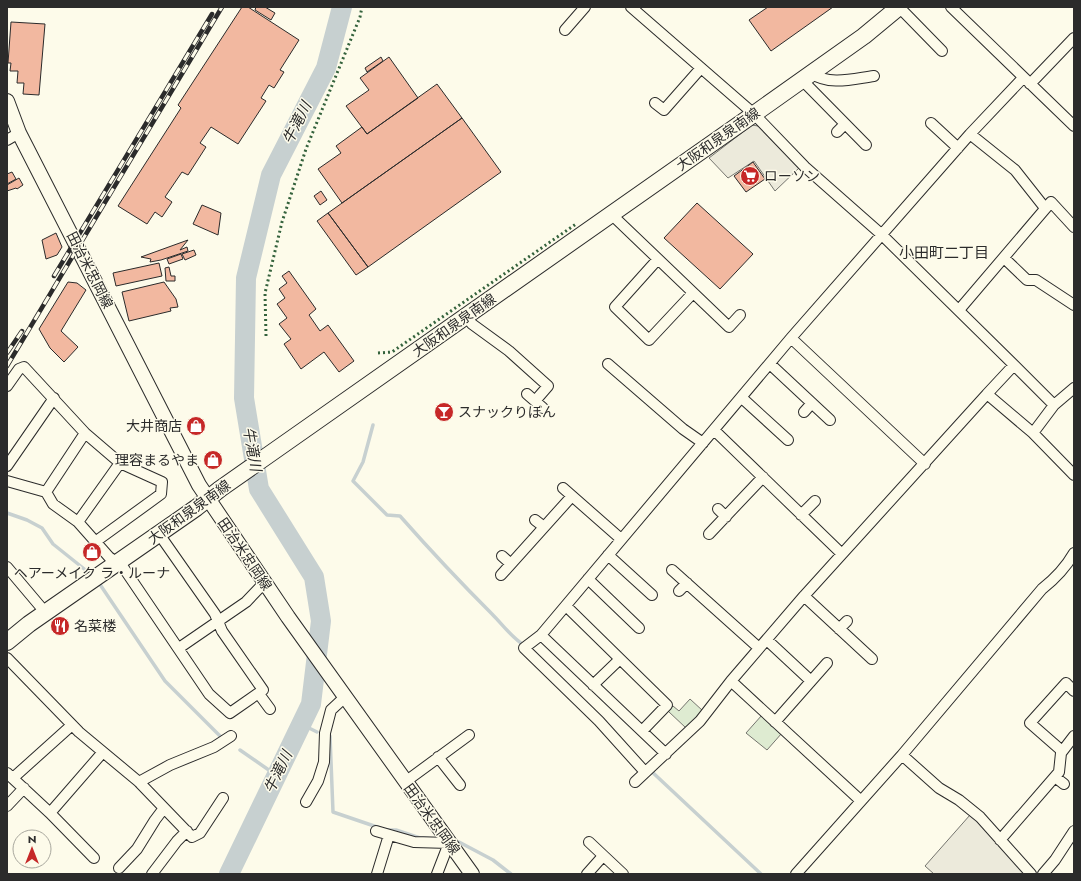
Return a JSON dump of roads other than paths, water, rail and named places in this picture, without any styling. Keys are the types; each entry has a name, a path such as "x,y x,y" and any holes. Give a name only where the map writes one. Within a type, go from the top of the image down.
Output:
{"main road":[{"name":"大阪和泉泉南線","path":"7,642 45,612 159,534 238,476 864,36 899,7"},
{"name":"田治米忠岡線","path":"7,101 13,136 199,485 264,584 472,874"}],"street":[{"path":"565,30 585,7"},
{"path":"631,7 754,114 805,167 881,234 1054,405"},
{"path":"899,7 932,43 942,51"},
{"path":"951,7 1074,126"},
{"path":"648,770 590,717 524,648 541,635 791,338 970,134 1074,38"},
{"path":"655,103 664,110 701,68"},
{"path":"806,76 828,81 874,76"},
{"path":"806,76 845,124 866,145"},
{"path":"931,123 958,148"},
{"path":"837,132 845,124"},
{"path":"970,134 1015,170 1045,208"},
{"path":"959,310 1045,208 1052,202 1074,227"},
{"path":"611,214 729,327 740,315"},
{"path":"1004,258 1027,280 1036,280 1074,305"},
{"path":"658,260 615,307 649,340 693,293"},
{"path":"466,316 472,324 512,348 548,386 539,404 527,394"},
{"path":"791,338 925,464"},
{"path":"608,364 683,430 703,443"},
{"path":"770,364 830,420"},
{"path":"635,782 700,721 731,681 804,596 925,464 933,452 1014,365"},
{"path":"7,386 19,369 24,367 85,433 120,463 162,482 162,494 95,542"},
{"path":"1033,433 1054,405 1074,388"},
{"path":"987,394 1033,433 1074,475"},
{"path":"7,466 54,398"},
{"path":"742,398 788,440"},
{"path":"804,412 812,403"},
{"path":"714,430 842,554"},
{"path":"46,492 85,433"},
{"path":"78,522 120,463"},
{"path":"709,534 722,513 763,477"},
{"path":"7,480 46,492 54,504 78,522 109,557 123,567 209,694 230,713 264,690 222,631 219,622 159,534"},
{"path":"563,488 621,539"},
{"path":"501,576 572,496"},
{"path":"802,515 815,501"},
{"path":"534,520 544,527"},
{"path":"796,874 860,800 902,755 1042,589 1053,581 1067,565 1074,552"},
{"path":"608,555 652,594"},
{"path":"502,556 511,564"},
{"path":"7,567 45,612"},
{"path":"672,570 759,648"},
{"path":"588,579 639,628"},
{"path":"679,591 687,583"},
{"path":"179,648 219,622 246,602 264,584"},
{"path":"804,596 872,659"},
{"path":"566,606 667,705 642,732"},
{"path":"716,624 724,617"},
{"path":"840,629 847,621"},
{"path":"541,635 666,754"},
{"path":"767,640 811,680"},
{"path":"7,658 72,725 139,782 192,837 200,833 223,798"},
{"path":"593,685 620,659"},
{"path":"775,722 827,663"},
{"path":"731,681 860,800"},
{"path":"1062,752 1030,723 1066,683 1074,690"},
{"path":"258,694 270,709"},
{"path":"306,802 318,781 324,762 325,733 331,710 345,697"},
{"path":"72,725 10,776 50,813 94,858"},
{"path":"405,782 469,735"},
{"path":"139,782 170,764 214,747 231,736"},
{"path":"1000,840 1059,772 1062,752 1074,736"},
{"path":"50,813 103,752"},
{"path":"902,755 939,788 959,800 980,817 1031,874"},
{"path":"438,757 460,785"},
{"path":"1055,777 1064,784"},
{"path":"7,806 24,788"},
{"path":"119,868 137,849 164,808"},
{"path":"376,831 414,842 449,842 437,874"},
{"path":"152,874 177,840 187,832"},
{"path":"1043,874 1055,860 1074,832"},
{"path":"377,874 389,834"},
{"path":"589,842 623,874"},
{"path":"587,874 603,856"}],"waterway":[{"name":"牛滝川","path":"229,874 311,704 321,621 314,577 259,489 244,398 246,278 271,175 326,68 342,7"},
{"path":"373,425 363,462 353,481 387,515 400,516 507,631 525,646"},
{"path":"7,513 27,520 42,528 53,544 88,572"},
{"path":"99,583 165,681 223,739"},
{"path":"301,724 317,732"},
{"path":"330,736 333,812 380,828"},
{"path":"240,750 276,775"},
{"path":"650,770 761,874"},
{"path":"386,830 396,830 420,838 438,839"},
{"path":"459,842 493,860 511,874"}],"railway":[{"path":"7,366 222,7"},
{"path":"54,276 212,14"},
{"path":"7,353 22,331"}],"place":[{"name":"ローソン","path":"750,176"},
{"name":"スナックりぼん","path":"444,412"},
{"name":"大井商店","path":"196,426"},
{"name":"理容まるやま","path":"213,460"},
{"name":"ヘアーメイク ラ・ルーナ","path":"92,552"},
{"name":"名菜楼","path":"60,626"}],"district":[{"name":"小田町二丁目","path":"944,253"}]}
